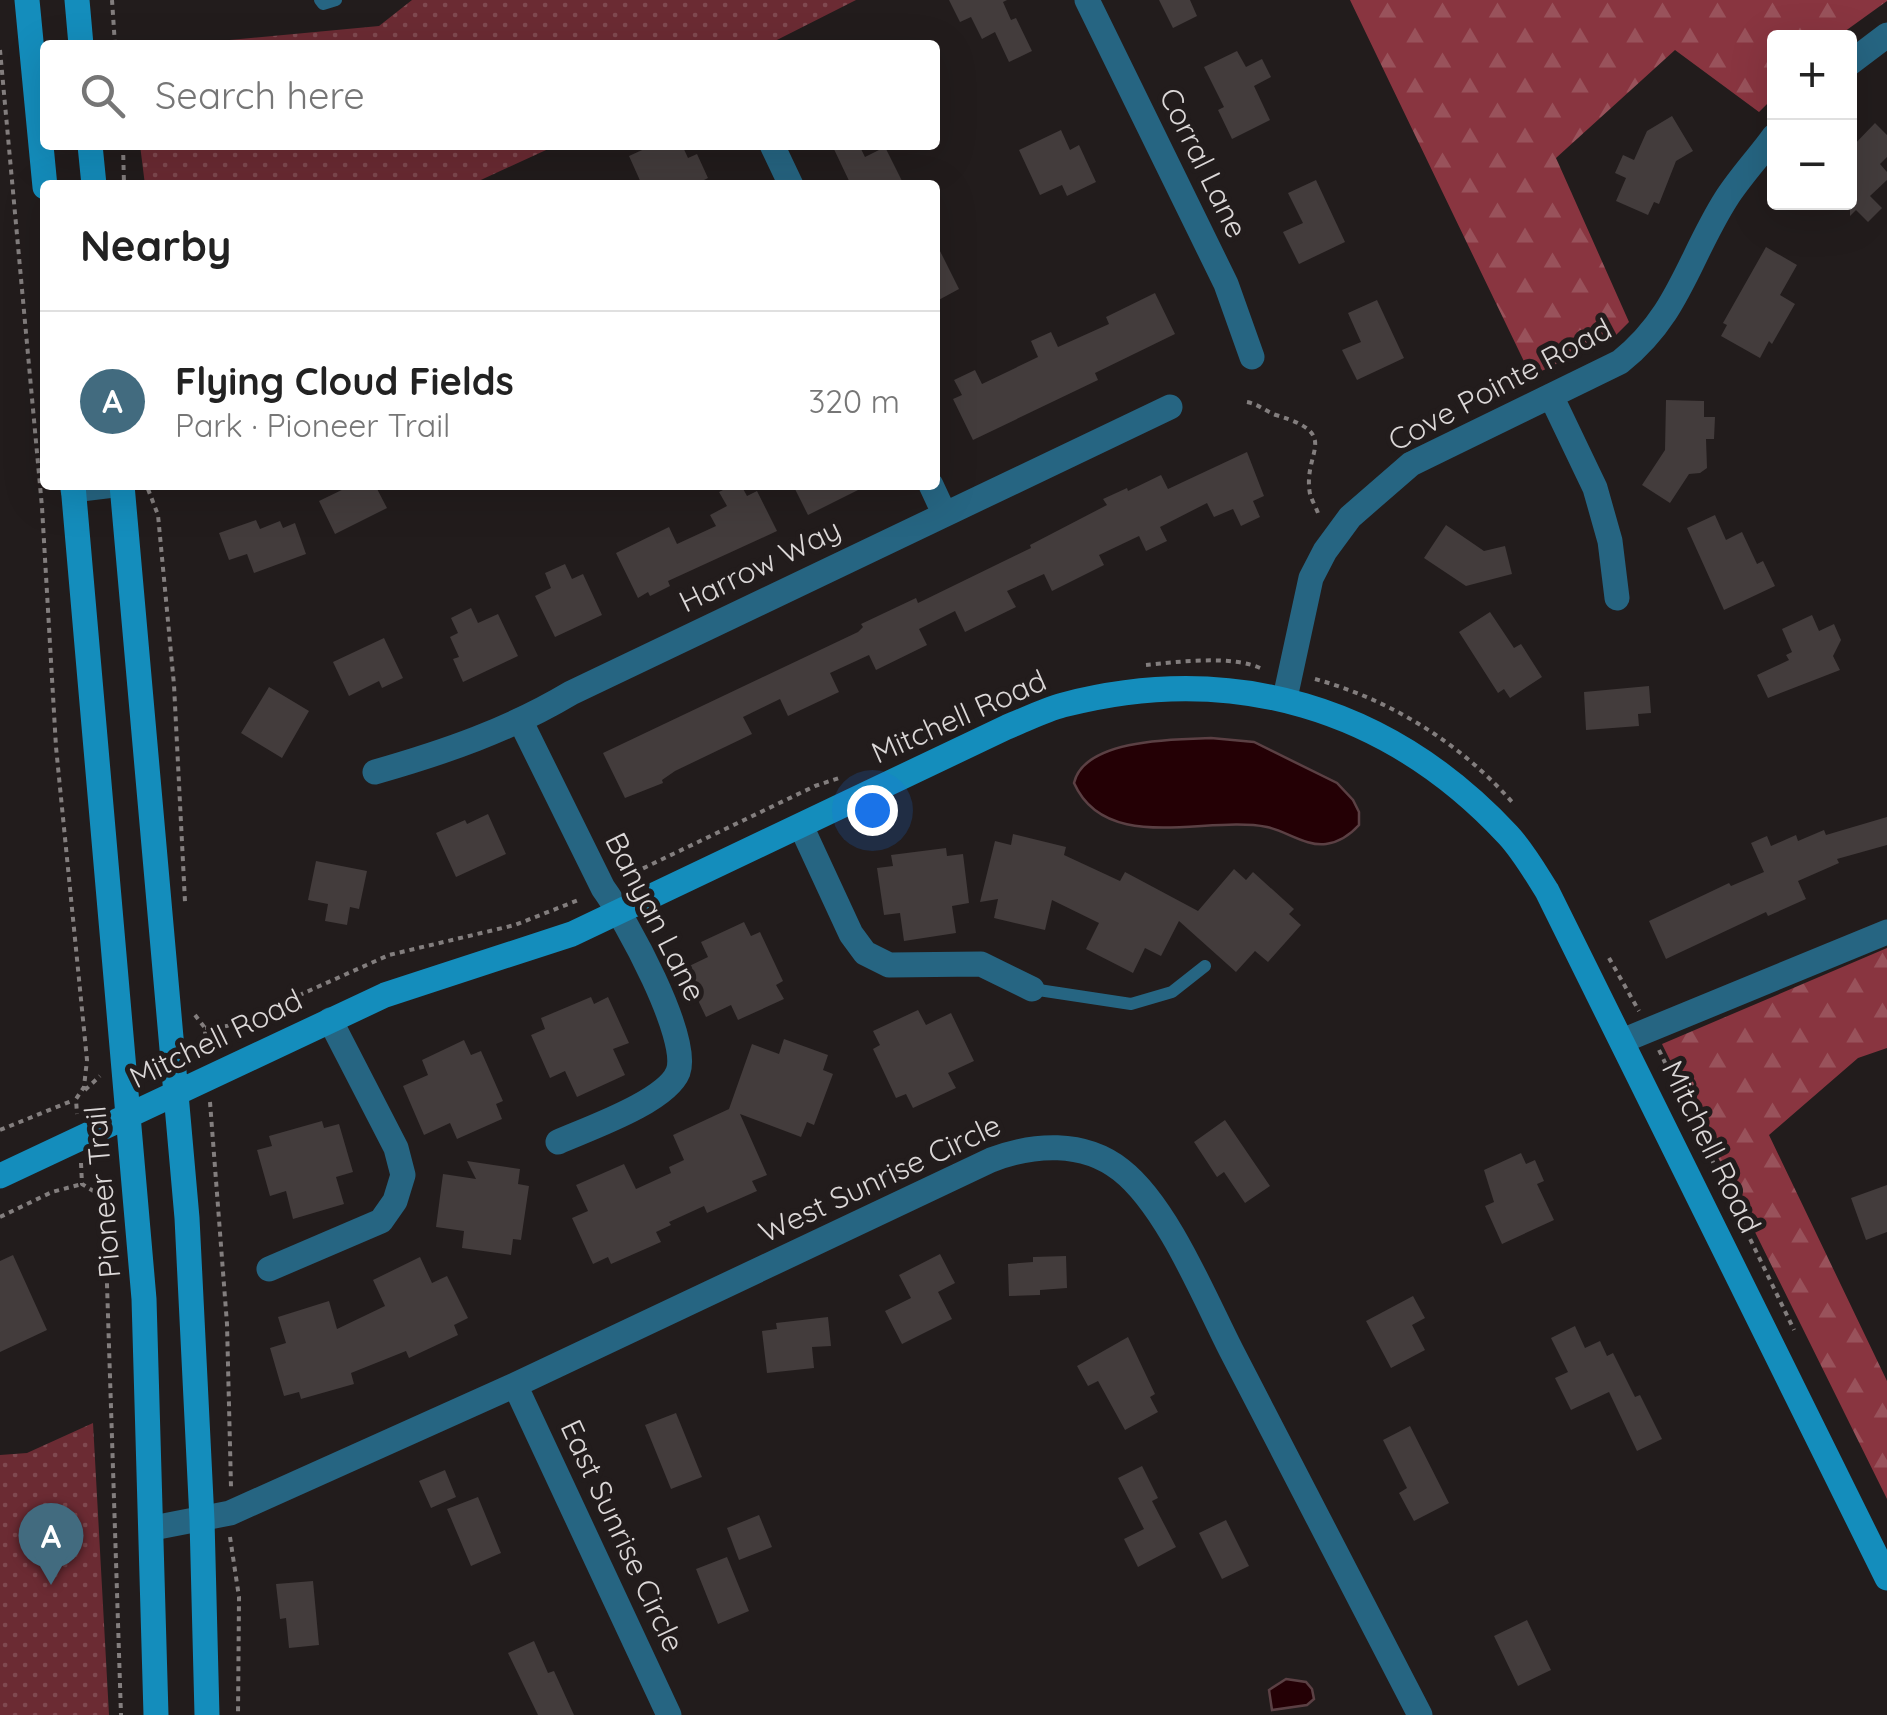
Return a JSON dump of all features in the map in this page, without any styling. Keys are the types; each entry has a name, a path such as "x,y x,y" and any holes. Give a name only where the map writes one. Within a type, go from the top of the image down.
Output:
{"main road":[{"path":"27,0 40,135"},
{"path":"77,0 81,40"},
{"path":"41,150 44,180"},
{"path":"90,150 94,180"},
{"name":"Pioneer Trail","path":"73,490 144,1299 156,1715"},
{"path":"122,490 178,1090 202,1520 207,1715"},
{"name":"Mitchell Road","path":"0,1176 178,1090 420,981 572,934 1006,727 1059,706 1116,693 1185,687 1249,692 1286,690 1322,710 1378,732 1433,768 1510,837 1548,891 1887,1578"}],"street":[{"name":"Corral Lane","path":"1087,0 1226,284 1252,357"},
{"path":"1857,59 1887,36"},
{"name":"Cove Pointe Road","path":"1286,690 1311,578 1350,516 1411,464 1620,362 1645,342 1664,317 1726,198 1767,145"},
{"path":"774,150 789,180"},
{"path":"1551,396 1595,488 1610,541 1618,598"},
{"name":"Harrow Way","path":"376,772 448,751 521,722 572,693 944,513 1170,408"},
{"path":"933,490 944,513"},
{"name":"Banyan Lane","path":"521,722 603,888 620,911 674,1026 680,1051 678,1072 653,1098 558,1142"},
{"path":"800,826 851,934 866,953 889,965 980,964 1032,989"},
{"path":"1622,1041 1887,932"},
{"path":"269,1269 381,1221 395,1200 404,1175 396,1148 330,1020"},
{"name":"West Sunrise Circle","path":"153,1528 230,1513 515,1385 991,1160 1022,1148 1056,1147 1090,1153 1119,1168 1144,1191 1420,1715"},
{"name":"East Sunrise Circle","path":"515,1385 669,1715"}],"lane":[{"path":"320,0 323,4 336,0"},
{"path":"1032,989 1131,1004 1172,992 1205,966"}],"path":[{"path":"112,0 116,40"},
{"path":"0,50 40,485"},
{"path":"123,150 124,180"},
{"path":"1247,402 1271,414 1294,419 1312,434 1317,446 1310,492 1320,518 1341,530"},
{"path":"40,490 56,747 87,1060 84,1087 76,1099 82,1184"},
{"path":"1145,665 1194,660 1256,665 1286,690 1309,677 1374,699 1420,724 1496,784 1521,812"},
{"path":"204,1028 227,1026 248,1018 388,955 515,925 844,776"},
{"path":"1602,944 1649,1029 1794,1329"},
{"path":"0,1217 52,1192 82,1184 98,1194 106,1223 121,1715"}],"shaded area":[{"path":"412,0 856,0 777,40 230,40 379,26"},
{"path":"141,150 546,150 481,180 144,180"},
{"path":"1211,738 1254,742 1337,783 1353,800 1359,812 1359,825 1340,840 1319,844 1267,827 1133,825 1109,819 1089,805 1074,783 1081,768 1112,750 1154,741"},
{"path":"93,1423 109,1715 0,1715 0,1455 27,1453"},
{"path":"1286,1679 1306,1682 1314,1699 1307,1705 1272,1710 1269,1690"}],"green space":[{"path":"1350,0 1887,0 1847,30 1767,30 1767,104 1759,112 1675,50 1556,158 1629,322 1614,337 1531,376"},
{"path":"1887,948 1887,1048 1858,1058 1769,1135 1887,1381 1887,1499 1662,1044"}],"building":[{"path":"949,0 1007,0 1003,2 1011,20 1016,18 1032,51 1009,62 995,32 982,39 971,17 960,22"},
{"path":"1159,0 1190,0 1197,16 1173,28"},
{"path":"1237,51 1246,67 1262,59 1271,77 1254,86 1270,120 1232,139 1218,110 1224,107 1204,67"},
{"path":"1672,116 1693,151 1676,161 1659,204 1654,202 1648,215 1616,201 1626,178 1615,173 1623,155 1634,160 1647,131"},
{"path":"1875,123 1887,135 1887,157 1880,164 1887,172 1887,180 1870,196 1882,208 1868,222 1856,210 1857,142"},
{"path":"1061,130 1070,150 1079,145 1096,182 1067,196 1062,185 1040,195 1019,150"},
{"path":"642,150 684,150 688,158 697,154 708,178 640,180 629,156"},
{"path":"834,150 862,150 865,157 886,150 902,180 849,180"},
{"path":"1316,180 1345,242 1299,264 1283,232 1303,223 1288,193"},
{"path":"1766,247 1797,265 1780,295 1795,304 1760,358 1721,336 1727,325 1723,323"},
{"path":"940,251 959,289 940,299"},
{"path":"1155,293 1175,334 1095,373 1098,380 973,440 953,399 962,395 954,380 975,370 982,384 1038,357 1031,341 1051,332 1058,347 1109,324 1106,317"},
{"path":"1377,300 1404,358 1357,380 1342,350 1361,342 1348,313"},
{"path":"1666,400 1704,401 1704,417 1715,417 1714,439 1706,439 1707,468 1689,474 1670,503 1642,485 1665,450"},
{"path":"1247,452 1264,496 1253,501 1260,517 1241,526 1233,509 1214,517 1207,503 1160,527 1167,541 1146,551 1139,536 1099,555 1104,565 1052,591 1044,574 1007,591 1016,607 965,632 955,611 919,629 927,645 876,670 869,655 830,673 839,692 788,716 780,699 743,717 752,734 675,771 663,783 625,798 603,753 858,632 861,624 916,598 918,603 1031,548 1030,545 1107,505 1103,499 1161,475 1168,489"},
{"path":"342,490 378,490 387,508 335,534 319,501"},
{"path":"744,490 747,496 757,491 777,531 668,581 670,586 650,596 648,592 638,598 616,553 669,527 677,544 716,526 710,515 727,506 719,492"},
{"path":"796,490 858,490 808,515"},
{"path":"1715,515 1726,540 1742,532 1757,564 1763,561 1775,586 1724,610 1687,528"},
{"path":"256,520 260,529 280,521 283,528 295,523 306,554 254,573 247,554 229,560 219,533"},
{"path":"1446,525 1484,551 1505,546 1512,574 1466,586 1424,558"},
{"path":"565,564 572,579 583,574 602,615 555,637 535,596 551,588 545,573"},
{"path":"471,608 478,623 498,614 518,656 463,682 453,659 459,657 450,637 458,633 451,618"},
{"path":"1490,612 1514,648 1521,644 1542,677 1510,698 1504,689 1498,693 1459,632"},
{"path":"1812,615 1819,631 1834,624 1841,640 1833,656 1840,670 1768,698 1757,675 1789,660 1786,655 1792,652 1782,629"},
{"path":"384,638 403,678 382,688 379,681 349,696 333,662"},
{"path":"1649,686 1651,713 1638,714 1639,726 1586,730 1584,692"},
{"path":"269,687 309,711 282,758 241,733"},
{"path":"488,814 506,854 456,877 436,833"},
{"path":"1887,817 1887,845 1837,859 1839,863 1798,881 1806,899 1768,916 1766,912 1666,959 1649,921 1729,883 1731,886 1764,872 1751,843 1767,836 1771,846 1796,835 1798,841 1824,830 1826,835"},
{"path":"1013,834 1066,847 1064,855 1120,881 1125,872 1198,911 1234,869 1246,880 1253,872 1294,909 1289,914 1301,925 1268,962 1255,951 1236,972 1179,921 1161,956 1145,948 1133,973 1086,949 1099,923 1052,900 1045,930 994,918 998,899 980,902 995,841 1011,845"},
{"path":"946,848 947,856 963,854 969,903 952,906 956,933 904,941 900,913 884,915 877,868 893,866 891,855"},
{"path":"316,861 367,871 359,909 350,907 347,925 325,921 328,904 308,900"},
{"path":"744,922 751,936 760,932 783,981 776,985 784,999 738,1020 731,1005 706,1017 683,969 708,957 701,942"},
{"path":"591,997 594,1004 608,997 629,1043 613,1049 625,1075 577,1097 565,1071 550,1078 531,1035 545,1029 541,1018"},
{"path":"918,1010 926,1025 951,1013 974,1061 948,1073 956,1088 913,1108 906,1094 896,1098 873,1049 880,1045 873,1031"},
{"path":"784,1039 828,1055 823,1070 833,1074 814,1125 807,1122 801,1137 740,1114 767,1175 752,1181 757,1191 707,1213 704,1206 656,1232 661,1242 611,1264 608,1257 593,1264 572,1218 588,1211 576,1185 624,1164 636,1189 671,1173 669,1167 684,1160 673,1135 729,1109 752,1044 779,1054"},
{"path":"464,1040 471,1055 481,1051 503,1101 496,1104 502,1119 457,1139 450,1123 424,1135 403,1086 428,1075 422,1060"},
{"path":"1225,1120 1270,1186 1245,1203 1224,1172 1217,1177 1194,1142"},
{"path":"322,1121 324,1128 339,1124 353,1172 336,1177 344,1204 293,1219 286,1191 270,1196 257,1150 272,1146 269,1136"},
{"path":"1521,1153 1526,1164 1535,1160 1544,1181 1537,1184 1554,1220 1502,1244 1485,1206 1494,1202 1484,1170"},
{"path":"467,1161 520,1169 518,1184 529,1186 521,1240 513,1239 511,1255 462,1248 464,1231 436,1227 443,1174 476,1179"},
{"path":"1887,1185 1887,1232 1866,1240 1851,1198"},
{"path":"940,1254 955,1283 938,1292 952,1319 902,1344 885,1311 911,1298 899,1275"},
{"path":"13,1255 47,1330 0,1352 0,1261"},
{"path":"1066,1256 1067,1288 1040,1290 1040,1295 1009,1296 1008,1264 1033,1262 1033,1257"},
{"path":"420,1257 432,1283 447,1276 468,1318 454,1325 458,1335 409,1358 406,1351 351,1373 354,1384 301,1399 299,1392 284,1396 270,1348 286,1343 278,1317 329,1301 337,1329 385,1306 373,1280"},
{"path":"1413,1296 1425,1318 1412,1325 1425,1350 1391,1368 1366,1321"},
{"path":"828,1317 831,1346 812,1347 814,1368 767,1373 762,1331 777,1329 776,1323"},
{"path":"1575,1326 1585,1348 1600,1341 1607,1356 1613,1353 1662,1439 1637,1451 1609,1392 1571,1410 1555,1378 1568,1372 1551,1338"},
{"path":"1128,1337 1155,1394 1150,1397 1158,1412 1125,1430 1098,1381 1088,1386 1077,1366"},
{"path":"676,1413 702,1477 671,1489 645,1425"},
{"path":"1410,1426 1449,1503 1414,1521 1399,1493 1407,1488 1383,1440"},
{"path":"1142,1466 1158,1498 1152,1501 1176,1547 1138,1567 1124,1539 1144,1529 1118,1478"},
{"path":"445,1470 456,1497 431,1508 419,1481"},
{"path":"478,1497 501,1553 471,1566 447,1509"},
{"path":"759,1515 772,1547 739,1560 727,1528"},
{"path":"1226,1520 1249,1566 1222,1579 1199,1533"},
{"path":"727,1557 749,1611 718,1624 696,1569"},
{"path":"313,1581 319,1645 289,1648 286,1618 280,1619 276,1584"},
{"path":"1527,1620 1551,1670 1518,1686 1494,1636"},
{"path":"534,1641 548,1673 554,1671 574,1715 538,1715 508,1653"}],"place":[{"name":"Flying Cloud Fields","path":"51,1585"}]}
